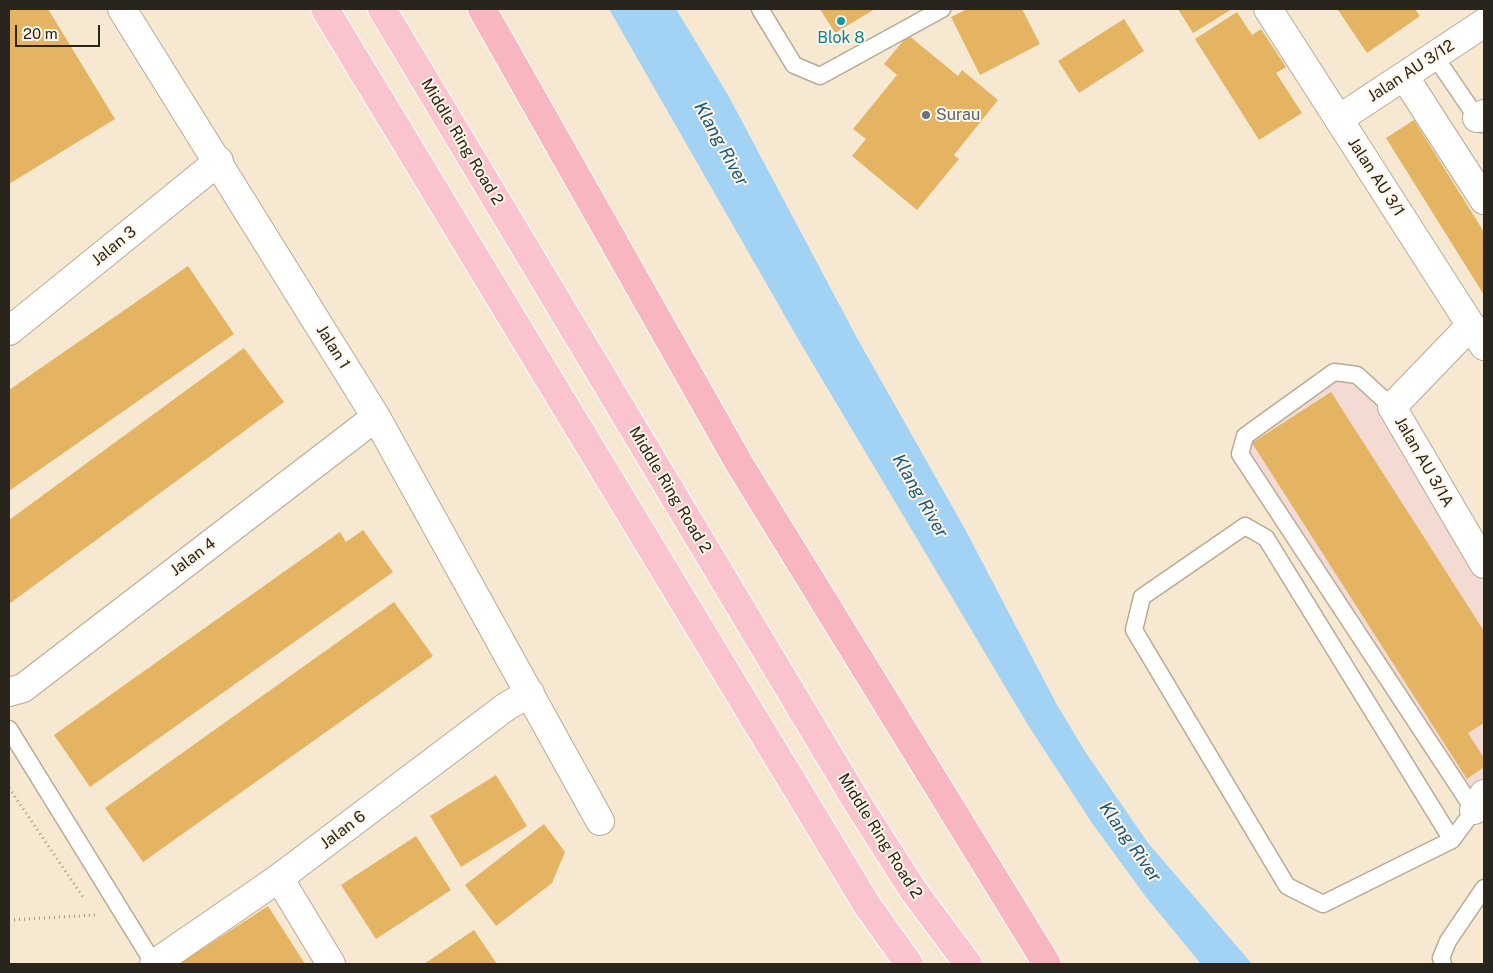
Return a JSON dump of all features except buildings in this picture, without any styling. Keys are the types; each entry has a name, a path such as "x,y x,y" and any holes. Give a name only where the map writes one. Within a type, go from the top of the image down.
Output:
{"highway":[{"path":"325,9 857,889 909,964"},
{"name":"Middle Ring Road 2","path":"382,9 860,808 913,890 968,964"},
{"path":"482,9 740,464 1047,964"}],"street":[{"name":"Jalan 1","path":"122,9 219,161 376,417 600,821"},
{"name":"Jalan AU 3/1","path":"1268,9 1478,336"},
{"name":"Jalan AU 3/12","path":"1339,119 1484,23"},
{"path":"1404,76 1484,200"},
{"name":"Jalan 3","path":"9,331 219,161"},
{"name":"Jalan AU 3/1A","path":"1478,336 1392,407 1484,564"},
{"name":"Jalan 4","path":"9,692 23,688 376,417"},
{"name":"Jalan 6","path":"154,964 279,878 507,706 530,693"},
{"path":"279,878 331,964"}],"lane":[{"path":"760,9 794,66 820,76 942,9"},
{"path":"1434,56 1482,120"},
{"path":"1392,407 1358,375 1334,372 1246,436 1240,454 1479,802 1452,840 1323,904 1287,886 1134,630 1142,597 1246,526 1266,538 1452,840"},
{"path":"9,729 154,964"},
{"path":"1443,964 1441,958 1448,941 1484,888"}],"path":[{"path":"9,788 85,900"},
{"path":"9,920 96,916 91,908"}],"shaded area":[{"path":"1334,380 1354,381 1392,424 1484,585 1484,775 1473,792 1248,455 1251,439"}],"water":[{"name":"Klang River","path":"609,9 676,9 728,95 857,338 966,531 1057,705 1086,753 1148,843 1252,964 1201,964 1146,897 1092,823 1028,725 801,344"}],"place":[{"name":"Blok 8","path":"841,21"},
{"name":"Surau","path":"926,115"}]}
